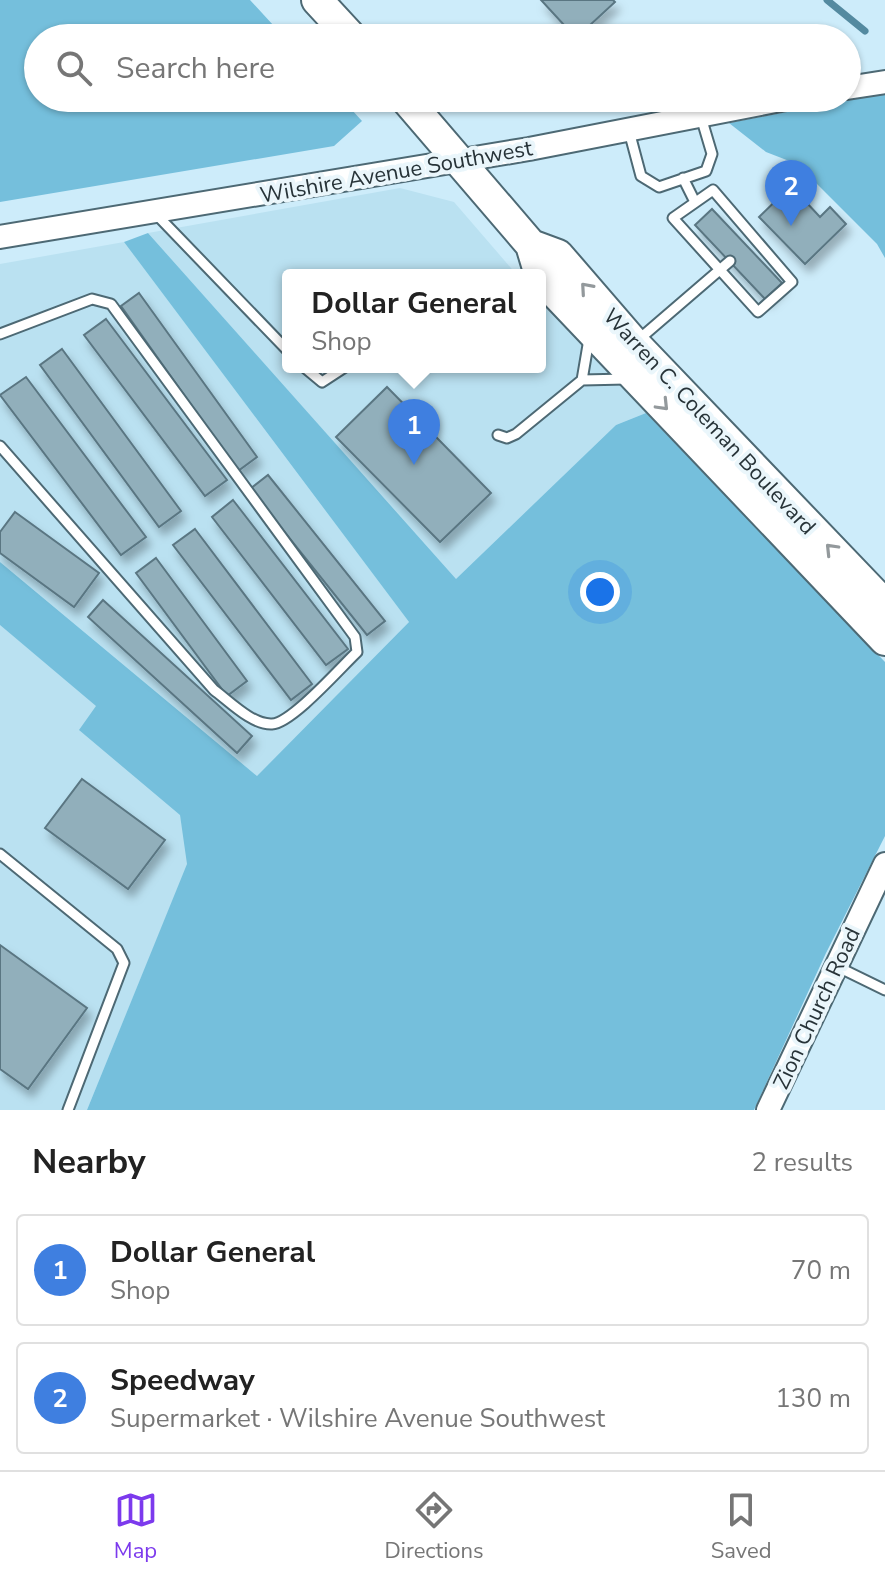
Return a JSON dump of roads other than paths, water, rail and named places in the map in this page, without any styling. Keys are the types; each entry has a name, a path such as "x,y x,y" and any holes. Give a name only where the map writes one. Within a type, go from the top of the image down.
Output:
{"highway":[{"path":"317,0 339,24"},
{"name":"Warren C. Coleman Boulevard","path":"417,112 531,245 538,269"},
{"name":"Warren C. Coleman Boulevard","path":"531,245 558,255 634,343 885,605"},
{"name":"Warren C. Coleman Boulevard","path":"546,282 885,640"}],"street":[{"path":"861,86 885,82"},
{"name":"Wilshire Avenue Southwest","path":"0,237 629,129 666,112"},
{"name":"Wilshire Avenue Southwest","path":"689,112 711,112"},
{"name":"Zion Church Road","path":"768,1110 885,864"}],"lane":[{"path":"629,129 641,176 659,187 706,171 712,154 700,114"},
{"path":"683,178 695,202"},
{"path":"713,190 754,237 768,261 792,282 758,312 673,218 695,202 713,190"},
{"path":"153,212 282,345"},
{"path":"727,224 735,216"},
{"path":"746,245 754,237"},
{"path":"701,249 710,240"},
{"path":"634,343 730,261"},
{"path":"739,290 748,281"},
{"path":"0,334 92,299 111,304 355,637 357,652 288,717 273,724 255,720 214,690 0,446"},
{"path":"582,380 590,328"},
{"path":"311,373 322,382 336,373"},
{"path":"498,435 507,438 516,434 582,380 637,379"},
{"path":"0,854 117,949 124,963 68,1110"},
{"path":"834,966 885,990"}],"waterway":[{"path":"827,0 856,24"},
{"path":"861,28 865,31"}],"place":[{"name":"Speedway","path":"791,226"},
{"name":"Dollar General","path":"414,465"}]}
